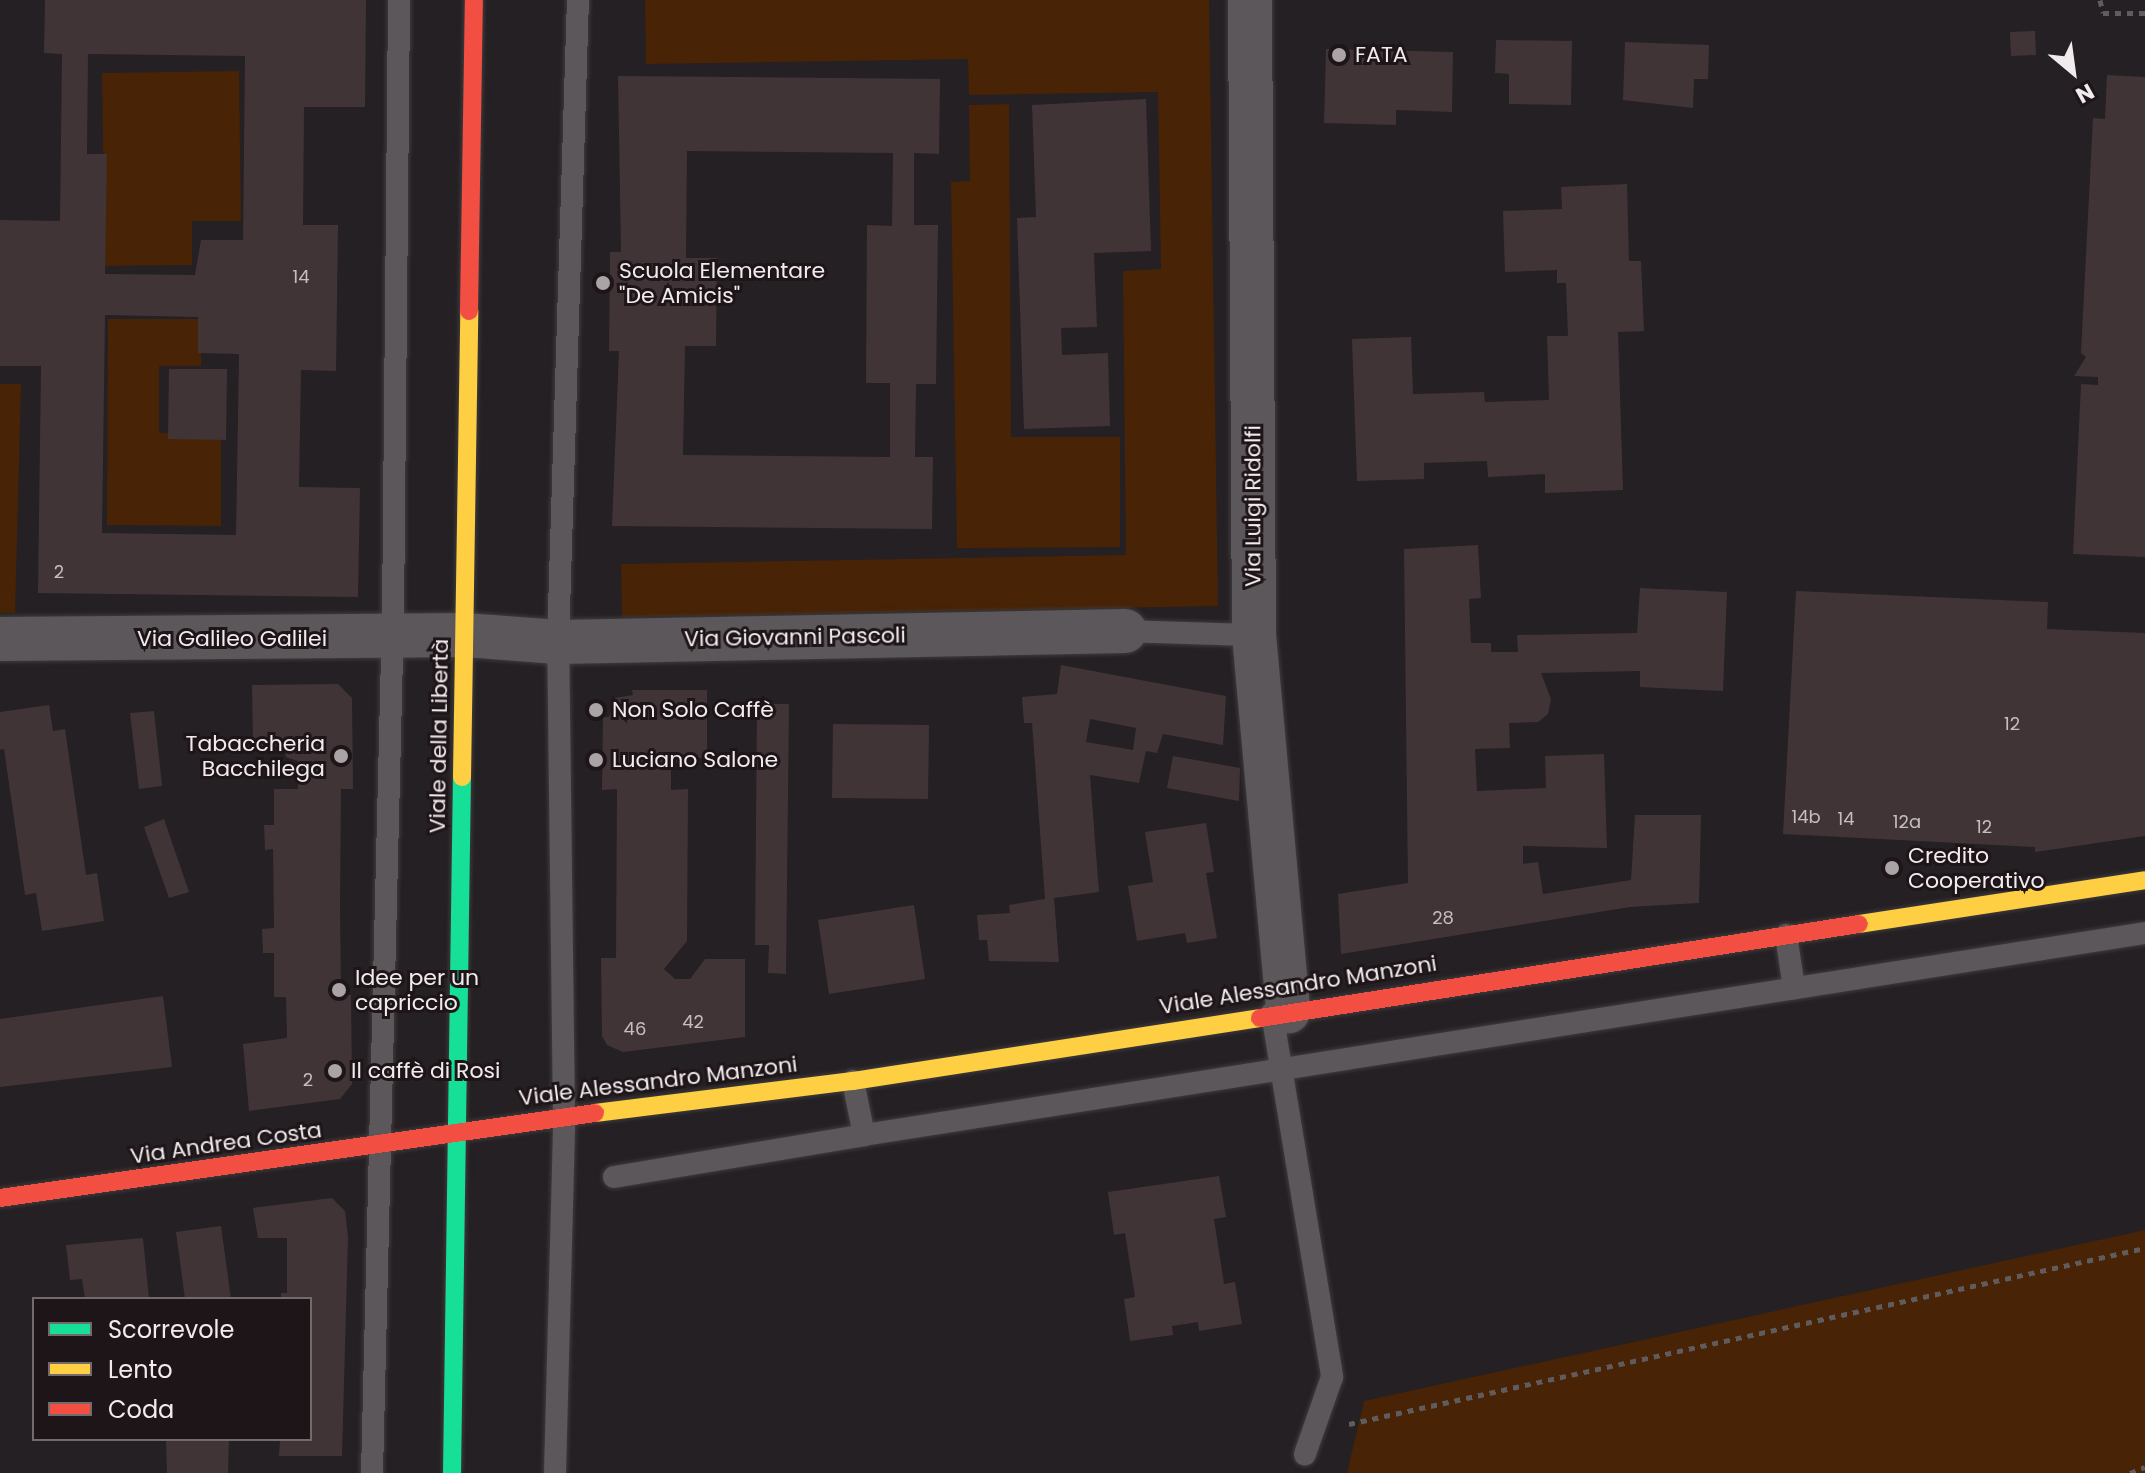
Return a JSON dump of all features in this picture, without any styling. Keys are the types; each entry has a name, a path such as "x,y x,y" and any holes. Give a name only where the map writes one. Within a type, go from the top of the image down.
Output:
{"street":[{"name":"Viale della Libertà","path":"452,1473 474,0"},
{"name":"Via Luigi Ridolfi","path":"1250,0 1254,635 1280,1012"},
{"name":"Via Giovanni Pascoli","path":"465,635 558,642 1125,631"},
{"name":"Via Galileo Galilei","path":"0,639 393,640 465,635"},
{"name":"Viale Alessandro Manzoni","path":"458,1130 853,1081 1280,1012 2145,880"},
{"name":"Via Andrea Costa","path":"0,1198 378,1146 458,1130"}],"lane":[{"path":"372,1473 393,640 399,0"},
{"path":"555,1473 564,1118 558,642 578,0"},
{"path":"1125,631 1254,635"},
{"path":"614,1177 1281,1067 2145,933"},
{"path":"1786,935 1794,988"},
{"path":"1280,1012 1281,1067 1332,1377 1305,1454"},
{"path":"853,1081 864,1135"}],"path":[{"path":"2100,0 2103,13 2145,13"},
{"path":"1338,1426 2145,1248"},
{"path":"2130,1473 2145,1467"}],"shaded area":[{"path":"645,0 1209,0 1218,606 622,617 621,564 1126,555 1123,271 1161,269 1158,92 969,95 968,59 646,64"},
{"path":"239,71 241,221 192,221 192,265 105,266 102,73"},
{"path":"1009,104 1011,437 1120,437 1120,547 957,548 951,182 970,181 969,105"},
{"path":"108,319 202,319 201,366 159,366 159,433 221,434 221,526 107,525"},
{"path":"0,384 21,384 15,613 0,613"},
{"path":"2145,1230 2145,1473 1347,1473 1364,1401"}],"building":[{"path":"45,0 366,0 365,107 304,107 303,225 338,225 336,371 301,370 299,487 360,488 358,597 38,593 41,366 0,366 0,220 60,221 62,54 44,53","holes":["88,54 245,56 243,240 201,240 195,275 105,274 107,154 87,154","105,315 198,317 198,353 239,354 236,535 102,533"]},
{"path":"2035,31 2036,55 2011,56 2010,32"},
{"path":"1496,40 1572,41 1571,105 1509,104 1509,74 1495,73"},
{"path":"1625,42 1709,45 1708,79 1694,79 1693,108 1623,100"},
{"path":"1326,49 1453,52 1452,112 1396,110 1396,125 1324,123"},
{"path":"2107,75 2145,77 2145,557 2073,554 2081,384 2098,385 2098,377 2074,376 2086,357 2081,353 2093,118 2105,119"},
{"path":"618,76 940,79 939,154 914,153 914,225 938,225 936,384 916,384 915,457 933,457 932,529 612,526 619,351 609,351 610,252 621,252","holes":["687,151 893,153 892,226 867,225 866,383 890,383 890,457 683,455 685,346 716,346 717,258 686,258"]},
{"path":"1146,99 1151,251 1094,253 1097,327 1061,328 1062,355 1108,353 1110,426 1024,429 1017,218 1036,217 1032,105"},
{"path":"1627,184 1629,261 1641,261 1644,331 1618,332 1623,490 1545,493 1545,474 1488,477 1487,461 1424,463 1424,479 1357,481 1352,339 1411,337 1413,394 1484,392 1485,402 1549,400 1547,336 1568,336 1566,283 1557,283 1557,270 1505,272 1503,211 1562,209 1561,187"},
{"path":"169,369 227,369 226,440 168,439"},
{"path":"1478,545 1481,598 1469,599 1471,643 1491,643 1491,652 1518,652 1517,635 1637,633 1640,588 1727,592 1723,691 1640,687 1640,671 1541,673 1551,699 1548,714 1538,722 1509,723 1510,748 1475,749 1477,791 1546,788 1545,756 1604,754 1607,848 1523,846 1523,864 1538,862 1543,894 1631,880 1635,815 1701,815 1699,903 1630,907 1341,954 1338,894 1408,883 1404,549"},
{"path":"1796,591 2048,602 2047,629 2145,633 2145,836 2035,852 2035,847 1783,834"},
{"path":"1061,665 1226,696 1223,745 1163,734 1157,753 1146,751 1139,783 1090,775 1099,892 1054,898 1059,962 989,961 987,940 979,940 977,915 1010,913 1009,905 1045,899 1032,723 1024,723 1022,697 1057,694","holes":["1090,719 1136,728 1133,750 1086,742"]},
{"path":"338,684 352,698 353,789 341,789 340,905 341,995 351,995 352,1084 340,1099 249,1111 243,1044 287,1038 286,997 274,997 274,953 263,953 262,929 274,928 273,849 265,850 264,825 274,825 274,789 298,789 298,761 286,757 284,747 253,747 252,685"},
{"path":"632,690 707,690 707,758 683,758 671,767 671,790 688,789 687,941 664,969 675,979 690,979 705,959 745,959 745,1037 623,1052 607,1045 602,1036 601,958 616,958 617,789 602,790 603,717 609,717 615,698 633,695"},
{"path":"757,704 789,704 786,974 768,973 769,945 755,945"},
{"path":"49,705 53,731 65,729 86,875 97,873 104,921 42,931 36,893 25,895 4,749 0,750 0,712"},
{"path":"154,711 162,786 139,789 130,713"},
{"path":"833,724 929,725 928,799 832,798"},
{"path":"1173,756 1240,768 1239,801 1167,788"},
{"path":"164,819 189,892 169,898 144,827"},
{"path":"1206,823 1214,872 1206,873 1217,938 1187,943 1185,933 1137,941 1128,886 1153,882 1145,832"},
{"path":"914,905 925,979 829,994 818,920"},
{"path":"163,996 172,1067 0,1087 0,1019"},
{"path":"1219,1176 1226,1217 1214,1219 1224,1284 1235,1282 1242,1324 1199,1331 1198,1322 1172,1326 1173,1335 1130,1341 1124,1299 1135,1297 1125,1233 1114,1235 1108,1192"},
{"path":"332,1198 345,1211 348,1237 342,1456 279,1456 280,1441 312,1441 312,1297 281,1297 281,1293 287,1293 287,1238 258,1238 253,1208"},
{"path":"221,1226 231,1297 185,1297 176,1232"},
{"path":"143,1238 149,1297 85,1297 82,1279 70,1280 66,1245"},
{"path":"166,1441 229,1441 228,1473 167,1473"}],"traffic: fast":[{"path":"452,1473 462,777"}],"traffic: slow":[{"path":"462,777 469,311"},
{"path":"1859,924 2145,880"},
{"path":"595,1113 853,1081 1260,1018"}],"traffic: jam":[{"path":"469,311 474,0"},
{"path":"1260,1018 1859,924"},
{"path":"0,1198 595,1113"}],"place":[{"name":"FATA","path":"1339,55"},
{"name":"Scuola Elementare \"De Amicis\"","path":"603,283"},
{"name":"Non Solo Caffè","path":"596,710"},
{"name":"Tabaccheria Bacchilega","path":"341,756"},
{"name":"Luciano Salone","path":"596,760"},
{"name":"Credito Cooperativo","path":"1892,868"},
{"name":"Idee per un capriccio","path":"339,990"},
{"name":"Il caffè di Rosi","path":"335,1071"}]}
